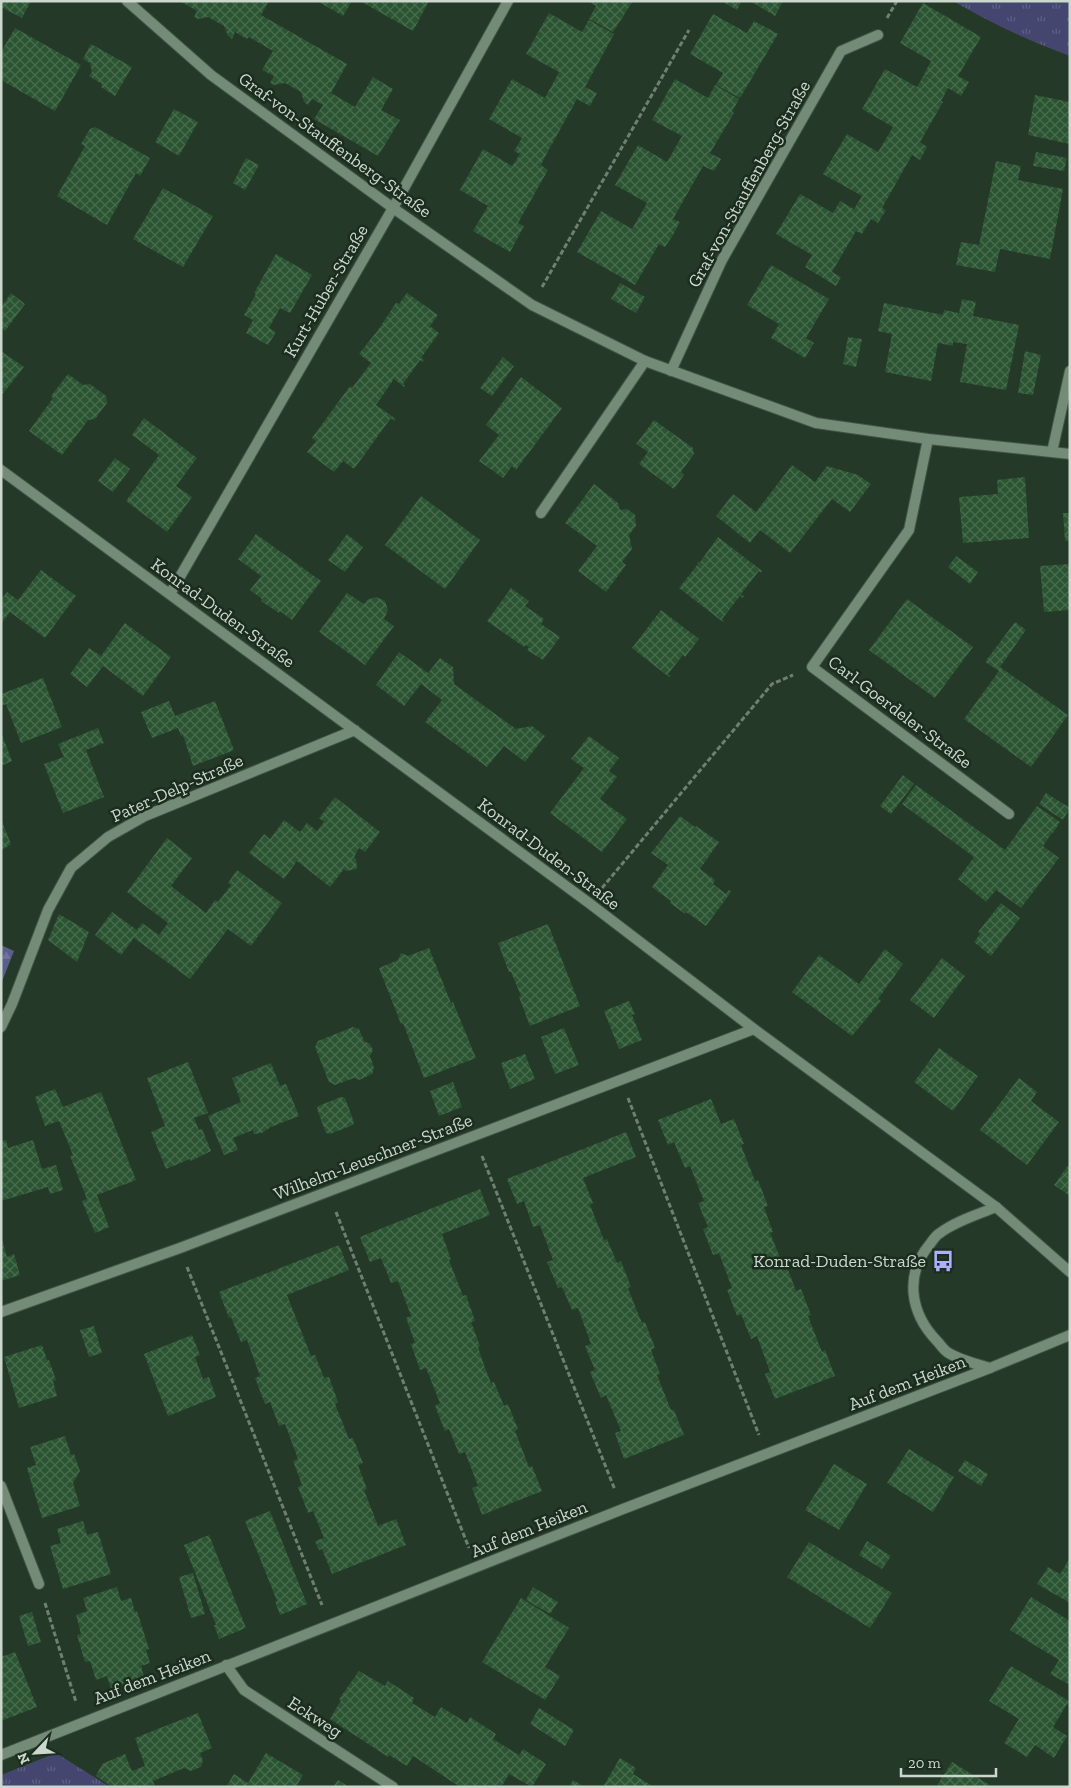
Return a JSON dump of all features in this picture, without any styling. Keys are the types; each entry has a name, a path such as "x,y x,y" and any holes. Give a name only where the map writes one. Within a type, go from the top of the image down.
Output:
{"street":[{"name":"Graf-von-Stauffenberg-Straße","path":"127,1 211,75 393,208 532,305 645,361 816,423 928,439 1070,454"},
{"name":"Kurt-Huber-Straße","path":"170,594 393,208 508,1"},
{"name":"Graf-von-Stauffenberg-Straße","path":"671,371 722,260 841,51 878,34"},
{"path":"541,513 645,361"},
{"path":"1052,452 1070,371"},
{"name":"Carl-Goerdeler-Straße","path":"928,439 909,530 812,667 1009,814"},
{"name":"Konrad-Duden-Straße","path":"1,470 589,903 754,1029 996,1207 1070,1272"},
{"name":"Pater-Delp-Straße","path":"1,1027 12,1004 48,910 71,868 78,862 108,837 145,816 355,730"},
{"name":"Wilhelm-Leuschner-Straße","path":"1,1312 180,1248 754,1029"},
{"path":"990,1368 947,1352 928,1332 917,1310 913,1288 916,1267 925,1250 939,1233 958,1222 996,1207"},
{"name":"Auf dem Heiken","path":"1,1755 622,1509 990,1368 1070,1335"},
{"path":"1,1486 39,1584"},
{"name":"Eckweg","path":"226,1665 244,1690 393,1787"}],"path":[{"path":"532,305 689,30"},
{"path":"589,903 772,684 812,667"},
{"path":"621,1080 767,1454"},
{"path":"474,1136 622,1509"},
{"path":"328,1192 477,1567"},
{"path":"180,1248 330,1624"},
{"path":"39,1584 82,1722"}],"green space":[{"path":"953,1 1070,1 1070,56 1010,31"},
{"path":"1,945 14,951 1,984"},
{"path":"56,1753 110,1787 1,1787 1,1775"}],"building":[{"path":"2,1 31,1 22,18 1,7"},
{"path":"180,1 269,1 261,15 347,64 331,93 355,107 373,77 393,89 381,110 400,120 378,156 314,119 323,105 312,99 308,105 304,102 301,92 285,83 274,85 270,83 274,76 262,70 273,51 249,37 247,39 235,32 232,39 228,36 224,26 208,17 198,19 194,17 197,11"},
{"path":"317,1 352,1 343,16"},
{"path":"360,1 429,1 413,31"},
{"path":"588,1 633,1 613,32 589,19 596,6"},
{"path":"721,1 742,1 737,10"},
{"path":"750,1 783,1 775,16"},
{"path":"923,3 981,37 958,76 969,82 961,96 948,88 941,101 943,102 920,142 927,147 920,160 912,155 882,208 886,210 878,223 871,219 862,234 856,231 832,272 841,277 836,286 805,267 812,255 776,234 800,194 833,213 840,201 854,209 862,196 823,174 847,134 878,152 893,127 862,109 885,69 917,87 924,75 938,83 924,74 931,61 900,43"},
{"path":"549,13 582,32 589,20 614,34 585,87 597,93 590,106 577,99 547,153 541,165 548,170 518,223 524,226 510,252 473,231 488,206 460,190 483,149 512,166 520,154 514,151 522,138 489,119 512,79 545,98 559,72 526,54"},
{"path":"713,14 747,33 754,21 778,34 740,98 716,85 723,73 690,54"},
{"path":"15,28 81,65 55,111 1,80 1,52"},
{"path":"91,44 132,67 115,96 101,87 102,84 89,76 92,72 90,63 83,59"},
{"path":"675,79 708,98 715,85 739,99 732,112 734,113 710,153 721,159 714,171 703,166 673,219 680,222 673,235 665,247 659,244 635,285 577,252 601,211 632,229 647,203 615,185 638,145 667,162 682,136 652,120"},
{"path":"1035,95 1070,102 1070,144 1028,135"},
{"path":"174,109 198,122 179,156 155,142"},
{"path":"95,127 150,158 140,176 136,173 107,225 57,196 85,146 81,144 90,129"},
{"path":"1036,152 1067,158 1064,171 1033,166"},
{"path":"246,158 259,165 245,190 233,183"},
{"path":"996,161 1021,166 1018,180 1063,189 1050,259 1000,249 995,272 956,265 961,242 979,245"},
{"path":"163,188 213,216 183,267 133,239"},
{"path":"276,254 312,275 290,313 280,308 269,328 276,332 268,345 246,333 253,320 244,315"},
{"path":"771,265 829,299 806,338 814,343 805,358 771,338 779,324 747,305"},
{"path":"620,283 645,297 636,313 611,299"},
{"path":"11,293 25,304 5,331 1,328 1,307"},
{"path":"407,293 438,315 430,326 439,333 421,358 424,360 423,362 420,360 403,384 405,386 394,379 376,405 396,419 394,421 391,418 354,469 343,461 334,472 307,452 316,441 312,438 350,386 352,388 371,363 359,354 396,303 399,304"},
{"path":"962,299 976,302 973,316 1019,325 1006,390 960,382 967,344 953,342 953,346 938,343 931,381 885,372 892,334 878,331 884,303 943,315 944,310 959,313"},
{"path":"848,337 862,339 856,367 843,364"},
{"path":"1,351 24,367 1,396"},
{"path":"1025,351 1041,355 1033,395 1018,393"},
{"path":"503,357 514,366 492,396 480,388"},
{"path":"68,374 83,385 90,384 106,396 107,403 95,419 88,420 62,455 29,431 53,398 51,396"},
{"path":"521,377 562,408 516,470 512,466 503,478 479,461 499,435 486,425"},
{"path":"144,418 197,458 176,486 192,497 167,532 126,501 159,455 132,435"},
{"path":"654,420 693,448 694,454 681,472 684,475 674,489 639,464 648,452 636,444"},
{"path":"115,458 130,469 113,492 98,481"},
{"path":"792,465 815,482 827,466 858,475 871,484 850,512 832,499 790,553 760,530 750,543 716,516 733,494 756,512"},
{"path":"1025,477 1029,538 963,543 959,497 998,494 997,480"},
{"path":"594,484 618,503 620,510 627,509 635,515 636,526 629,535 632,549 622,562 626,565 606,592 578,571 597,546 565,523"},
{"path":"421,496 480,540 445,589 385,545"},
{"path":"1063,513 1070,513 1070,541 1065,541"},
{"path":"256,534 321,581 292,620 261,601 262,599 250,590 261,576 238,559"},
{"path":"347,534 363,547 345,572 328,560"},
{"path":"718,537 762,571 761,573 759,571 741,594 744,596 742,598 740,596 722,619 723,622 679,588"},
{"path":"956,556 978,572 970,584 948,567"},
{"path":"1070,564 1070,610 1044,612 1040,566"},
{"path":"41,570 76,596 45,638 10,612 1,624 1,600 7,592 18,600"},
{"path":"511,588 529,601 525,606 544,619 541,624 560,637 543,660 527,650 529,647 525,645 524,647 487,621"},
{"path":"347,593 364,604 367,600 376,597 385,601 388,610 384,619 394,626 365,665 319,632"},
{"path":"907,599 973,647 935,698 869,650"},
{"path":"661,610 699,639 668,674 671,676 669,677 632,648"},
{"path":"1015,622 1026,630 1000,667 1068,715 1031,767 964,719 999,671 985,662"},
{"path":"125,623 171,657 143,696 103,666 87,687 70,674 89,648 101,656"},
{"path":"399,652 428,673 440,658 453,667 454,684 516,729 532,726 545,736 525,762 504,746 487,767 425,722 442,700 421,684 404,706 376,685"},
{"path":"43,678 62,727 21,743 6,704 1,706 1,694"},
{"path":"169,701 175,716 215,701 234,750 193,766 183,735 181,736 178,728 152,738 141,712"},
{"path":"98,728 104,743 86,750 104,797 63,813 44,764 64,757 58,744"},
{"path":"1,732 12,761 1,766"},
{"path":"589,736 619,758 609,771 617,777 600,799 627,819 602,852 550,813 584,768 571,759"},
{"path":"903,775 914,784 891,814 880,806"},
{"path":"916,785 1005,850 1037,806 1060,822 1053,833 1044,827 1052,833 1043,846 1059,858 1021,908 996,890 986,902 958,879 974,857 902,804"},
{"path":"1046,793 1070,808 1063,820 1039,804"},
{"path":"335,797 380,832 365,852 359,848 354,857 357,869 346,871 344,869 330,887 297,861 284,879 249,853 264,834 270,839 284,820 300,832 307,823 317,831 324,822 319,818"},
{"path":"680,816 719,842 700,869 715,880 713,884 726,894 729,890 731,892 706,926 686,912 685,914 652,887 668,865 651,853"},
{"path":"1,819 11,844 1,851"},
{"path":"167,838 192,858 171,886 206,913 215,900 218,902 231,885 228,883 237,870 282,903 251,946 228,929 190,979 134,938 121,955 95,935 112,912 137,930 142,923 159,935 168,923 127,892"},
{"path":"1001,903 1020,918 991,956 974,942 980,934 978,932"},
{"path":"59,914 89,932 77,962 48,940"},
{"path":"548,924 580,1006 530,1026 519,997 521,996 498,943"},
{"path":"429,948 476,1058 424,1078 379,968 398,960 401,953 408,956"},
{"path":"885,949 903,964 878,999 881,1001 852,1036 792,992 819,955 859,984"},
{"path":"942,958 965,976 934,1018 910,1000"},
{"path":"629,1001 635,1014 632,1015 642,1040 619,1049 604,1011"},
{"path":"353,1027 359,1029 364,1041 370,1044 373,1050 370,1056 374,1068 372,1074 359,1080 354,1078 335,1085 329,1082 315,1047 318,1041"},
{"path":"564,1028 579,1065 555,1074 541,1037"},
{"path":"939,1048 978,1076 953,1111 914,1082"},
{"path":"525,1054 535,1079 510,1089 501,1063"},
{"path":"188,1062 208,1113 194,1118 199,1130 202,1129 211,1151 191,1161 190,1159 166,1169 151,1132 165,1126 147,1078"},
{"path":"271,1063 280,1086 286,1084 299,1116 271,1127 262,1133 254,1134 253,1130 233,1138 238,1150 224,1155 208,1116 241,1102 232,1078"},
{"path":"1019,1078 1037,1092 1031,1101 1059,1122 1027,1165 980,1130"},
{"path":"453,1082 462,1107 439,1116 430,1091"},
{"path":"55,1089 63,1107 101,1092 136,1180 97,1195 109,1227 95,1233 82,1201 87,1199 70,1156 73,1155 59,1121 45,1126 35,1097"},
{"path":"341,1097 345,1098 354,1122 353,1125 330,1134 326,1133 317,1109 318,1106"},
{"path":"711,1099 721,1124 734,1119 744,1144 741,1145 755,1181 758,1180 768,1206 764,1207 773,1232 770,1233 784,1268 787,1267 796,1291 801,1289 811,1315 808,1316 822,1352 825,1350 835,1376 775,1399 765,1374 770,1372 757,1336 751,1339 741,1314 737,1316 727,1290 732,1288 719,1253 713,1255 703,1229 708,1227 698,1203 704,1201 690,1166 685,1168 674,1142 668,1145 658,1120"},
{"path":"626,1132 636,1157 583,1178 593,1203 590,1205 604,1240 607,1239 617,1263 621,1261 631,1287 628,1288 635,1306 642,1323 645,1322 655,1348 651,1350 660,1374 657,1375 671,1410 674,1410 684,1435 624,1459 615,1433 621,1431 606,1395 601,1398 590,1372 595,1370 585,1346 591,1344 578,1308 572,1310 562,1287 558,1288 547,1262 553,1260 540,1225 533,1227 524,1201 517,1204 507,1179"},
{"path":"6,1140 8,1148 33,1140 42,1169 56,1165 63,1190 50,1194 48,1187 1,1201 1,1141"},
{"path":"1070,1163 1070,1196 1054,1185"},
{"path":"480,1189 490,1215 442,1234 451,1259 449,1260 463,1296 466,1295 475,1321 471,1322 491,1383 494,1382 504,1406 508,1404 518,1429 515,1431 529,1467 532,1466 542,1491 482,1515 472,1488 478,1486 465,1452 459,1454 449,1429 445,1431 435,1406 440,1403 426,1368 420,1370 411,1344 415,1343 406,1318 411,1316 398,1281 391,1283 381,1258 370,1262 360,1237"},
{"path":"2,1239 7,1257 14,1254 20,1275 1,1281"},
{"path":"339,1245 349,1270 287,1295 311,1356 315,1355 324,1378 329,1377 338,1402 335,1404 349,1439 353,1438 363,1463 358,1465 367,1489 364,1490 378,1526 396,1519 406,1545 332,1574 322,1549 319,1550 315,1541 324,1538 313,1511 308,1513 298,1487 302,1485 293,1461 298,1459 285,1424 279,1426 270,1402 265,1404 255,1378 260,1376 247,1340 241,1342 219,1292"},
{"path":"94,1326 102,1353 89,1357 80,1330"},
{"path":"192,1335 200,1355 195,1357 203,1379 209,1377 216,1397 168,1416 144,1354"},
{"path":"42,1345 56,1380 53,1381 57,1396 19,1408 4,1357"},
{"path":"65,1436 71,1455 74,1454 80,1471 73,1483 80,1506 42,1518 27,1468 36,1465 30,1447"},
{"path":"909,1449 954,1477 933,1512 887,1483"},
{"path":"965,1460 988,1474 981,1486 958,1471"},
{"path":"834,1464 867,1484 839,1530 805,1510"},
{"path":"270,1511 307,1604 280,1615 275,1601 277,1601 245,1521"},
{"path":"83,1521 87,1535 98,1532 111,1574 63,1589 50,1546 61,1543 57,1529"},
{"path":"209,1535 246,1628 219,1639 214,1625 216,1625 184,1545"},
{"path":"867,1541 891,1556 882,1569 859,1555"},
{"path":"809,1542 892,1593 870,1628 787,1577"},
{"path":"1070,1558 1070,1603 1037,1584 1048,1567 1060,1574"},
{"path":"193,1573 205,1614 191,1618 179,1577"},
{"path":"117,1587 121,1601 131,1598 135,1612 137,1611 149,1649 146,1650 150,1663 141,1666 145,1680 111,1690 107,1676 96,1680 90,1661 85,1662 77,1635 81,1634 76,1615 87,1611 83,1598"},
{"path":"533,1587 558,1602 550,1614 526,1600"},
{"path":"1031,1597 1070,1621 1070,1685 1050,1674 1059,1660 1010,1630"},
{"path":"521,1598 569,1628 545,1667 560,1676 545,1700 482,1662"},
{"path":"32,1612 41,1642 28,1646 19,1616"},
{"path":"15,1652 37,1707 1,1721 1,1657"},
{"path":"1011,1666 1069,1701 1053,1727 1067,1736 1054,1758 1035,1745 1027,1757 1004,1743 1019,1719 989,1701"},
{"path":"359,1671 385,1686 388,1681 414,1698 412,1703 435,1717 441,1707 467,1723 470,1717 496,1734 493,1739 519,1755 523,1749 546,1764 532,1787 509,1774 502,1786 500,1785 499,1787 460,1787 413,1756 407,1766 389,1755 388,1757 330,1719 341,1700 339,1699"},
{"path":"539,1708 574,1730 565,1746 530,1724"},
{"path":"198,1713 212,1748 200,1754 203,1760 201,1767 191,1771 184,1768 153,1781 155,1787 153,1785 148,1787 112,1787 96,1776 102,1764 125,1754 132,1771 145,1766 135,1738"},
{"path":"266,1753 303,1775 296,1787 226,1787 234,1774 248,1783"},
{"path":"620,1758 636,1768 633,1774 654,1787 608,1787 604,1785"},
{"path":"952,1762 993,1787 936,1787"},
{"path":"338,1780 349,1787 333,1787"},
{"path":"573,1780 585,1787 569,1787"}],"place":[{"name":"Konrad-Duden-Straße","path":"943,1261"}]}
